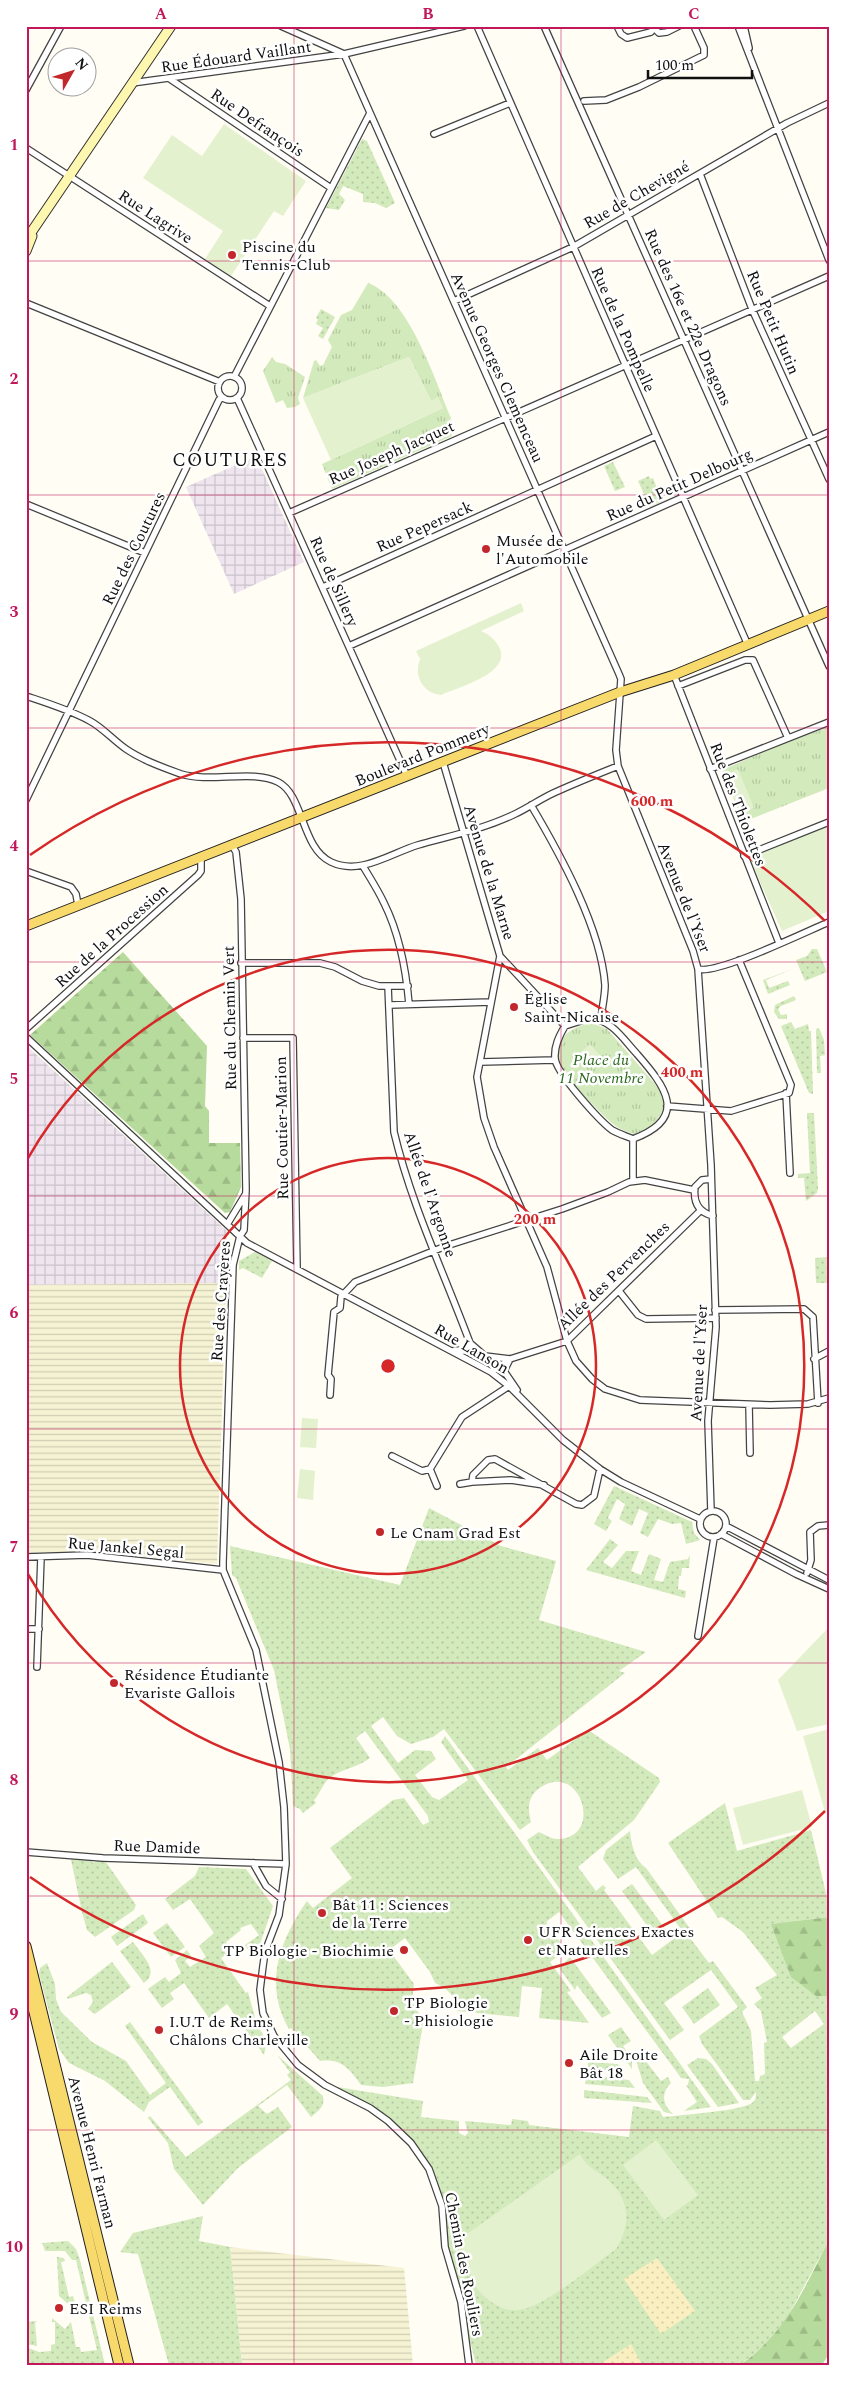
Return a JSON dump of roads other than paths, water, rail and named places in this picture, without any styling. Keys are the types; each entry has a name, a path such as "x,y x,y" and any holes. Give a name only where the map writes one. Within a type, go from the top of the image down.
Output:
{"main road":[{"path":"26,240 171,26"},
{"path":"26,251 37,224"},
{"name":"Boulevard Pommery","path":"26,926 620,692 674,675 746,643 829,611"},
{"name":"Avenue Henri Farman","path":"26,1946 129,2365"},
{"name":"Avenue Henri Farman","path":"26,1979 119,2365"}],"street":[{"path":"26,90 61,26"},
{"name":"Rue Édouard Vaillant","path":"132,83 344,54 464,26"},
{"name":"Rue de la Pompelle","path":"477,26 746,643"},
{"name":"Rue des 16e et 22e Dragons","path":"544,26 829,666"},
{"path":"617,26 621,34 627,38 651,32 655,28 660,33 679,26"},
{"path":"584,101 606,100 639,87 704,54 704,48 694,26"},
{"path":"738,26 749,50 829,260"},
{"path":"744,26 749,50"},
{"path":"283,27 344,54"},
{"name":"Avenue Georges Clemenceau","path":"344,54 620,674 620,692"},
{"name":"Rue Defrançois","path":"170,79 331,188"},
{"path":"434,134 510,103"},
{"name":"Rue de Chevigné","path":"454,301 573,247 779,128 829,103"},
{"path":"234,377 370,113"},
{"name":"Rue Lagrive","path":"26,148 270,306"},
{"name":"Rue Petit Hutin","path":"700,174 752,309 829,480"},
{"name":"Rue Joseph Jacquet","path":"289,513 505,416 829,276"},
{"path":"26,303 220,382"},
{"path":"226,377 234,377 241,385 241,392 237,398 230,400 222,397 218,391 220,382 226,377"},
{"name":"Rue des Coutures","path":"26,800 222,397"},
{"name":"Rue de Sillery","path":"237,398 407,776"},
{"name":"Rue du Petit Delbourg","path":"349,646 829,432"},
{"name":"Rue Pepersack","path":"323,588 656,436"},
{"path":"26,504 145,553"},
{"path":"678,686 745,660 752,660 788,738"},
{"name":"Rue des Thiolettes","path":"674,675 779,943"},
{"name":"Avenue de l'Yser","path":"620,692 616,750 618,766 694,951 698,969 708,1109 716,1318 709,1404 710,1511"},
{"path":"26,696 69,711 90,721 127,750 156,766 184,775 212,779 261,777 280,783 296,805 320,855 332,863 363,866 417,846 467,832 514,814 557,791 618,766"},
{"path":"710,769 829,722"},
{"name":"Avenue de la Marne","path":"443,762 467,832 500,956 565,1026"},
{"path":"531,805 571,880 587,917 602,963 605,987 601,1019"},
{"path":"744,856 829,822"},
{"name":"Rue du Chemin Vert","path":"231,844 236,852 242,963 246,1194 244,1230 240,1236"},
{"name":"Rue de la Procession","path":"26,1029 198,875 201,871 201,856"},
{"path":"363,866 384,902 401,947 408,986 409,1004"},
{"path":"26,870 71,887 76,894 78,905"},
{"path":"698,969 705,971 739,960 829,922"},
{"path":"500,956 477,1077 484,1118 524,1220 546,1267 567,1341 576,1361 592,1379 605,1389 640,1400 749,1405 818,1403 829,1398"},
{"path":"667,1106 731,1112 789,1092 791,1085 739,960"},
{"path":"242,963 320,963 335,967 362,981 388,986 408,986"},
{"name":"Allée de l'Argonne","path":"388,986 394,1132 415,1200 470,1343"},
{"path":"390,1005 491,1002"},
{"path":"601,1019 614,1028 660,1081 666,1094 667,1106 662,1120 655,1128 633,1138 621,1135 610,1129 560,1074 554,1060 555,1046 565,1026 579,1020 601,1019"},
{"name":"Rue des Crayères","path":"26,1037 240,1236 233,1264 223,1570"},
{"name":"Rue Coutier-Marion","path":"242,1038 293,1038 297,1268"},
{"path":"480,1062 554,1060"},
{"path":"786,1092 790,1173"},
{"path":"633,1138 634,1181"},
{"path":"711,1179 702,1180 694,1190 694,1198 701,1210 713,1216"},
{"path":"330,1394 331,1379 328,1375 334,1312 340,1308 341,1297 355,1282 435,1250 562,1209 634,1181 645,1180 694,1190"},
{"path":"228,1223 246,1194"},
{"name":"Allée des Pervenches","path":"510,1359 567,1341 701,1210"},
{"name":"Rue Lanson","path":"240,1236 247,1243 491,1372 522,1398 563,1440 600,1469 628,1486 700,1519"},
{"path":"619,1291 638,1314 646,1320 716,1318"},
{"path":"715,1310 804,1309 813,1317 818,1403"},
{"path":"444,1346 464,1351 470,1343 484,1356 510,1359"},
{"path":"814,1359 829,1351"},
{"path":"491,1372 510,1359"},
{"path":"510,1359 504,1371 522,1398"},
{"path":"392,1456 422,1471 430,1469 462,1418 509,1386"},
{"path":"749,1405 750,1452"},
{"path":"472,1482 473,1475 488,1460 495,1459 544,1484 576,1504 582,1505 594,1496 600,1469"},
{"path":"430,1469 437,1486"},
{"path":"460,1484 512,1480 544,1484"},
{"path":"710,1511 716,1511 724,1516 726,1526 721,1534 714,1538 703,1533 700,1519 710,1511"},
{"path":"807,1579 807,1570 811,1560 810,1532 818,1526 829,1525"},
{"path":"726,1526 829,1580"},
{"path":"721,1534 829,1589"},
{"path":"698,1636 714,1538"},
{"name":"Rue Jankel Segal","path":"26,1557 87,1555 223,1570"},
{"path":"37,1667 41,1557"},
{"name":"Chemin des Rouliers","path":"223,1570 256,1650 279,1762 286,1830 286,1864 282,1899 277,1922 265,1952 262,1966 260,1990 265,2018 279,2044 298,2065 325,2084 370,2108 388,2121 411,2144 429,2169 442,2206 445,2247 461,2302 469,2365"},
{"path":"26,1629 39,1629"},
{"name":"Rue Damide","path":"26,1852 89,1857 286,1864"},
{"path":"253,1863 266,1886 282,1899"}],"place":[{"name":"Piscine du Tennis-Club","path":"232,255"},
{"name":"Musée de l'Automobile","path":"486,549"},
{"name":"Église Saint-Nicaise","path":"514,1007"},
{"name":"Le Cnam Grad Est","path":"380,1532"},
{"name":"Résidence Étudiante Evariste Gallois","path":"114,1683"},
{"name":"Bât 11 : Sciences de la Terre","path":"322,1913"},
{"name":"UFR Sciences Exactes et Naturelles","path":"528,1940"},
{"name":"TP Biologie - Biochimie","path":"404,1950"},
{"name":"TP Biologie - Phisiologie","path":"394,2011"},
{"name":"I.U.T de Reims Châlons Charleville","path":"159,2030"},
{"name":"Aile Droite Bât 18","path":"569,2063"},
{"name":"ESI Reims","path":"59,2308"}],"district":[{"name":"COUTURES","path":"230,459"}],"park label":[{"name":"Place du 11 Novembre","path":"601,1068"}]}
